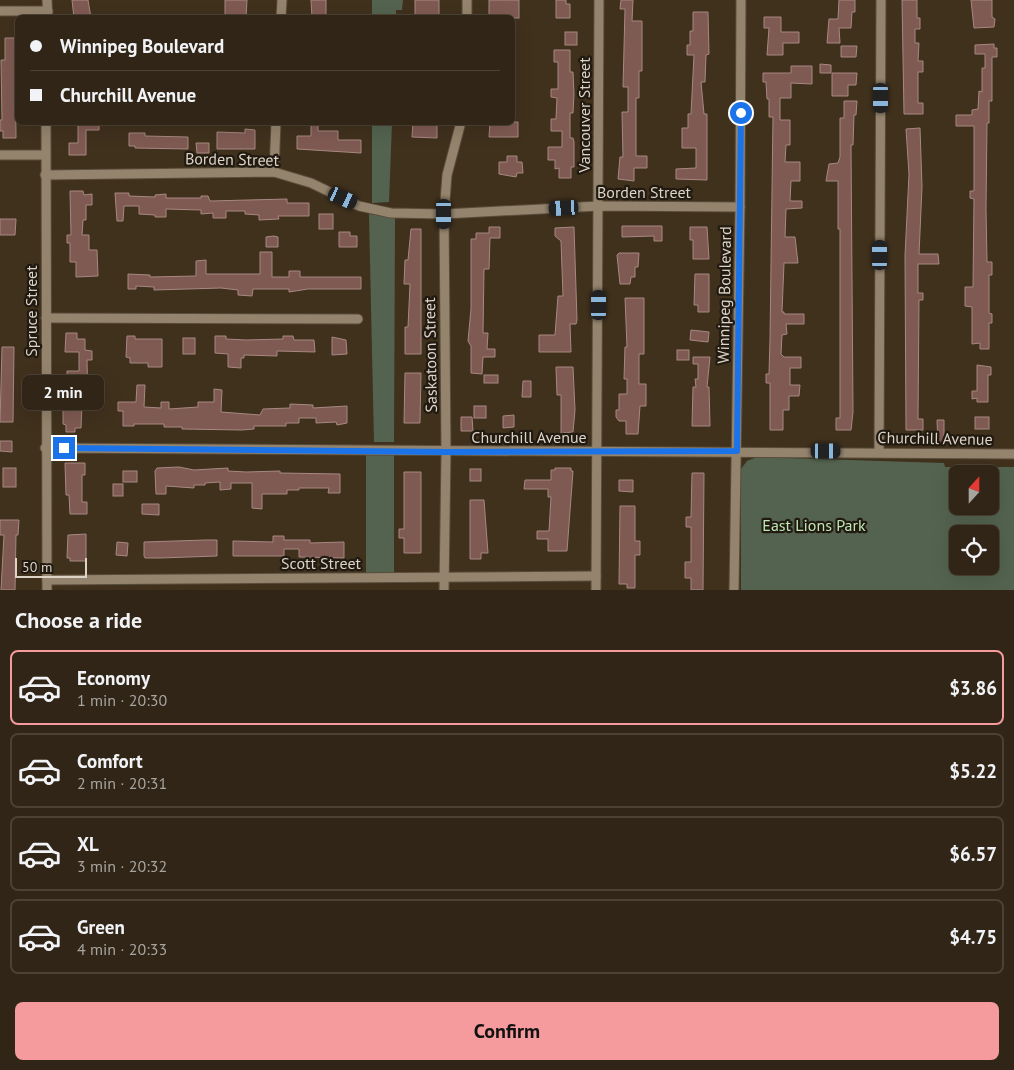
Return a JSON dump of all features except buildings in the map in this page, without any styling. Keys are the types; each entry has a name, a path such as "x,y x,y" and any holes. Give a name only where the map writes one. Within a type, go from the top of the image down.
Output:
{"street":[{"path":"0,11 48,14 48,0"},
{"path":"281,15 282,0"},
{"path":"467,0 467,15"},
{"name":"Vancouver Street","path":"596,590 600,206 599,0"},
{"name":"Winnipeg Boulevard","path":"734,590 741,0"},
{"path":"879,452 881,0"},
{"name":"Spruce Street","path":"46,125 45,448 47,590"},
{"path":"274,172 276,125"},
{"name":"Saskatoon Street","path":"444,590 446,452 444,214 447,175 460,125"},
{"path":"0,155 45,155"},
{"name":"Borden Street","path":"45,175 274,172 311,183 359,206 391,213 444,214 600,206 740,207"},
{"path":"46,318 358,319"},
{"name":"Churchill Avenue","path":"45,448 446,452 737,451 1014,454"},
{"name":"Scott Street","path":"47,580 596,576"}],"green space":[{"path":"372,0 403,0 402,10 396,10 396,15 372,15"},
{"path":"372,125 392,125 389,202 372,203"},
{"path":"369,214 395,218 394,442 374,442"},
{"path":"366,454 394,454 394,573 366,573"},
{"name":"East Lions Park","path":"757,457 944,463 945,467 949,467 949,515 999,515 999,467 1014,467 1014,590 741,590 741,469 747,461"}],"route":[{"path":"64,448 446,452 737,451 741,113"}]}
